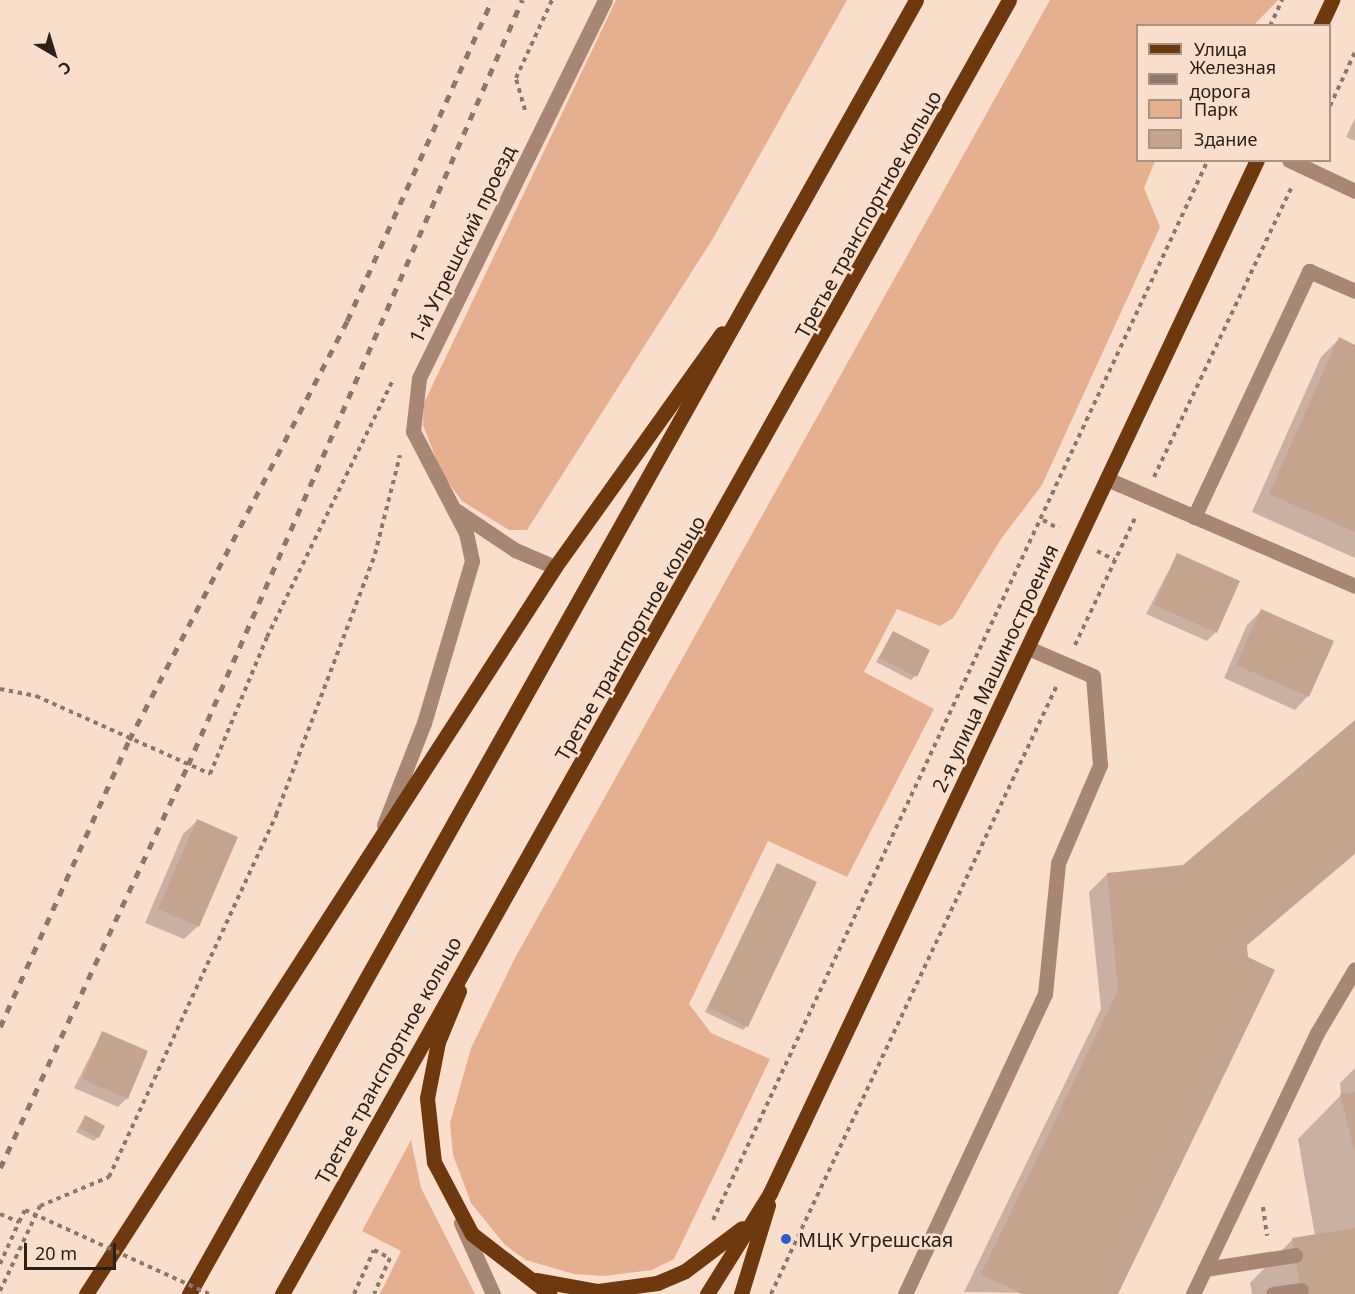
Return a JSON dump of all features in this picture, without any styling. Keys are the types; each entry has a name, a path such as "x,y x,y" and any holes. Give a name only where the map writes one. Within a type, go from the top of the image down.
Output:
{"main road":[{"path":"189,1294 349,1002 768,270 916,0"},
{"name":"Третье транспортное кольцо","path":"282,1294 480,939 652,643 1009,0"},
{"path":"1321,24 1332,0"},
{"name":"2-я улица Машиностроения","path":"707,1294 770,1193 1256,162"},
{"path":"86,1294 555,567 768,270"},
{"path":"480,939 438,1042 427,1098 435,1162 457,1213 472,1234 518,1272 550,1294"},
{"path":"518,1272 570,1289 628,1289 657,1282 723,1247 770,1193"},
{"name":"2-я улица Машиностроения","path":"741,1294 770,1193"}],"street":[{"name":"1-й Угрешский проезд","path":"379,839 424,723 472,561 454,510 413,431 419,378 605,0"},
{"path":"1295,163 1355,191"},
{"path":"1194,516 1309,271 1355,291"},
{"path":"1107,479 1355,586"},
{"name":"1-й Угрешский проезд","path":"454,510 515,550 555,567"},
{"path":"905,1294 1045,994 1058,863 1100,765 1093,676 1028,648"},
{"path":"1194,1294 1317,1033 1355,969"},
{"path":"457,1213 493,1294"},
{"path":"1205,1269 1295,1255"},
{"path":"1273,1294 1300,1290"}],"path":[{"path":"520,121 525,110 516,78 552,0"},
{"path":"1271,24 1282,0"},
{"path":"1331,102 1355,52"},
{"path":"708,1231 1207,162"},
{"path":"771,1294 1146,496 1295,163"},
{"path":"0,688 36,696 210,774 267,637 399,368"},
{"path":"0,1292 40,1206 109,1177 276,815 375,554 401,451"},
{"path":"0,1264 25,1210 209,1294"},
{"path":"0,1214 19,1222"},
{"path":"354,1294 374,1250 390,1258 374,1294"}],"green space":[{"path":"616,0 847,0 712,240 527,530 509,530 462,501 442,474 423,425 424,403"},
{"path":"1050,0 1278,0 1255,24 1136,24 1136,162 1155,162 1144,188 1160,227 1042,485 1001,539 953,618 940,626 897,609 864,672 934,709 847,877 768,841 689,1004 711,1033 770,1059 674,1259 652,1270 604,1276 574,1274 526,1260 505,1245 471,1203 453,1155 450,1123 471,1048 515,958"},
{"path":"411,1140 421,1188 475,1294 380,1294 401,1251 362,1231"}],"building":[{"path":"1339,337 1355,345 1355,532 1269,494"},
{"path":"1177,553 1240,581 1217,633 1154,605"},
{"path":"1261,609 1334,641 1309,697 1236,665"},
{"path":"893,631 930,650 917,677 879,658"},
{"path":"1355,720 1355,853 1247,945 1248,957 1275,970 1118,1294 1022,1294 981,1274 1118,990 1107,873 1183,865"},
{"path":"197,819 238,837 199,927 158,909"},
{"path":"777,863 817,882 748,1027 708,1007"},
{"path":"102,1031 148,1051 128,1099 82,1079"},
{"path":"1355,1092 1355,1150 1354,1150 1340,1094"},
{"path":"85,1115 105,1126 99,1138 79,1128"},
{"path":"1355,1228 1355,1294 1301,1294 1292,1238"}],"railway":[{"path":"0,1027 129,740 347,321 492,0"},
{"path":"0,1168 188,765 522,0"}],"place":[{"name":"МЦК Угрешская","path":"786,1239"}]}
